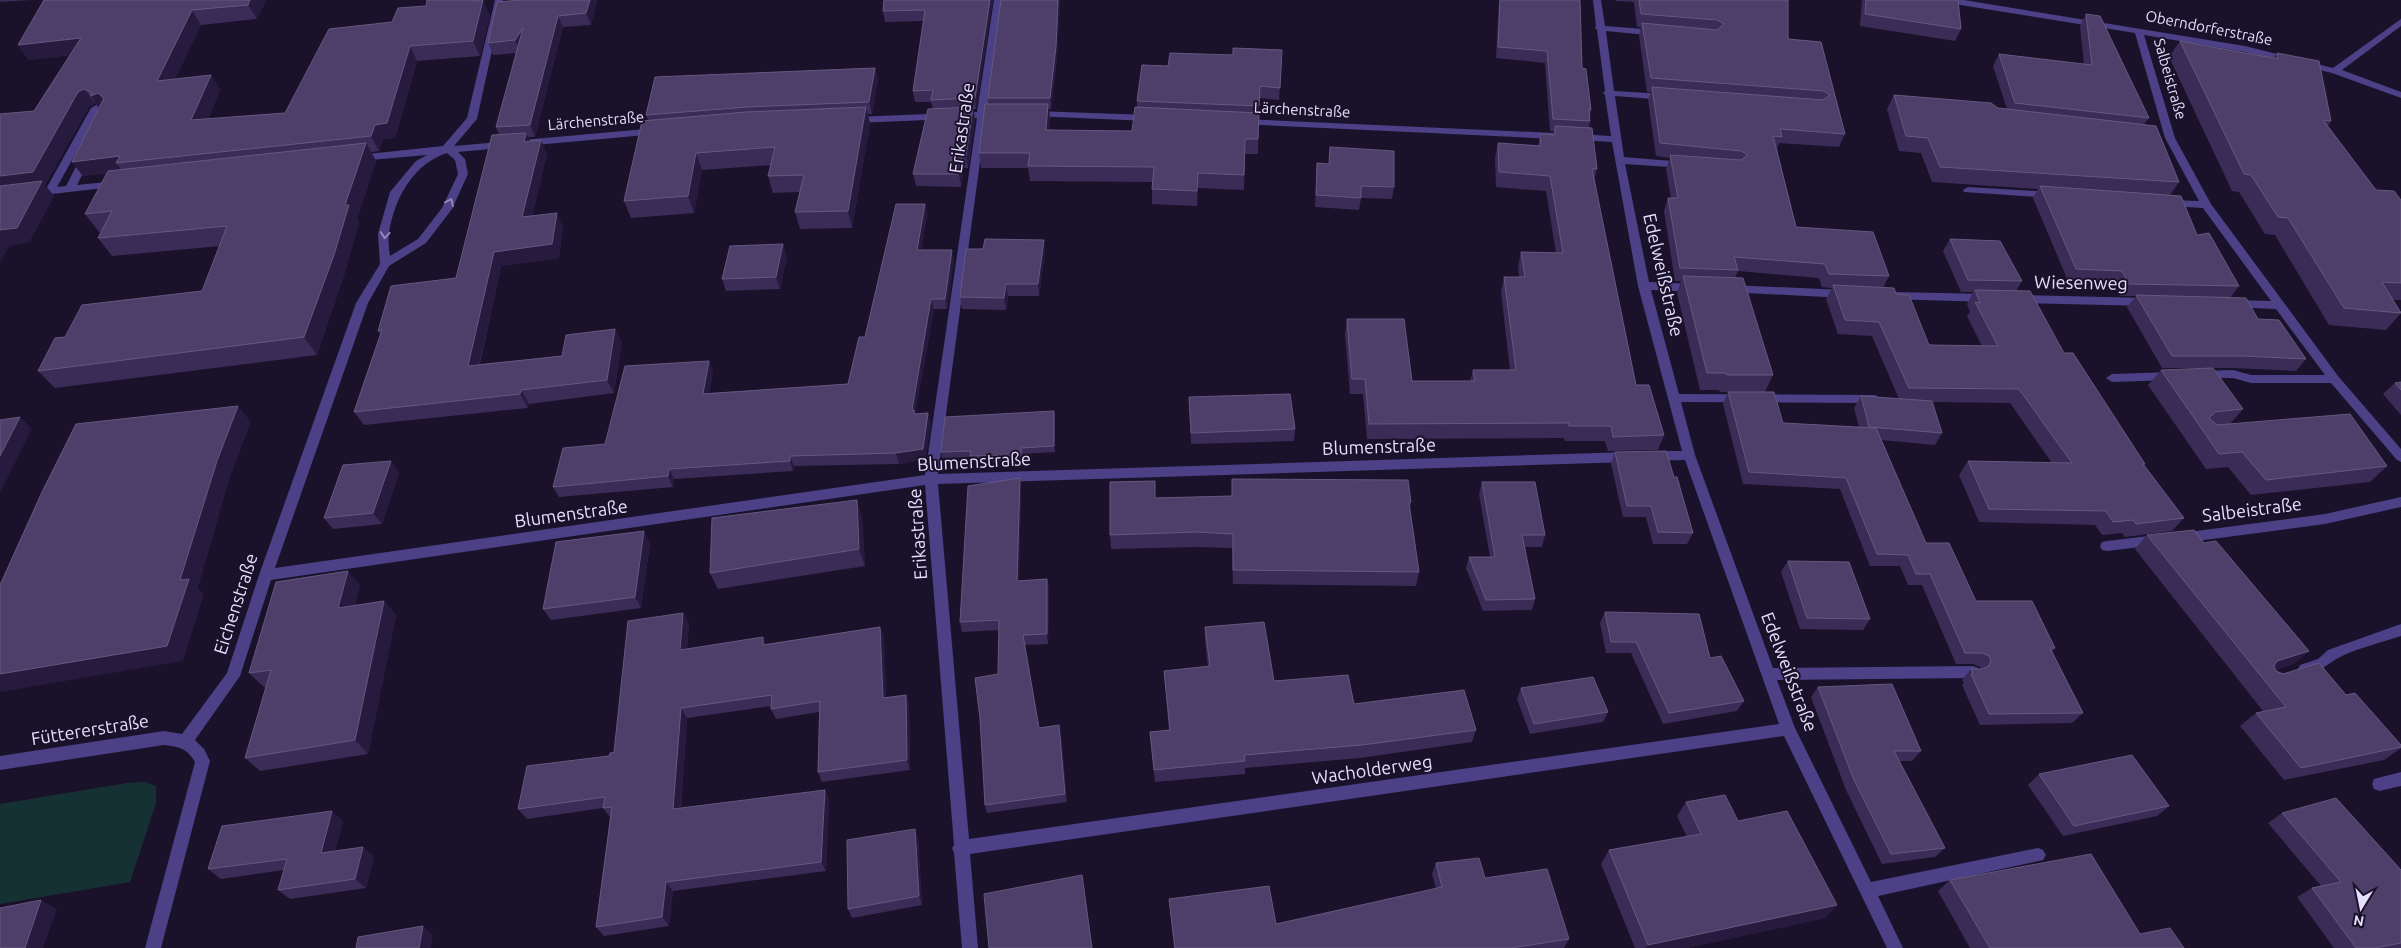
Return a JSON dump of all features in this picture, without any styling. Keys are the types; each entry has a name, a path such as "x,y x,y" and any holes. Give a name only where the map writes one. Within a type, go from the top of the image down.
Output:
{"street":[{"path":"385,264 383,234 395,192 420,163 447,148 472,119 499,0"},
{"name":"Erikastraße","path":"970,948 960,848 931,480 998,0"},
{"name":"Edelweißstraße","path":"1596,0 1619,160 1644,286 1690,455 1788,729 1895,948"},
{"name":"Oberndorferstraße","path":"1948,0 2245,49 2335,71 2401,95"},
{"path":"2335,71 2401,22"},
{"path":"1599,28 1666,34"},
{"name":"Salbeistraße","path":"2138,30 2165,137 2206,205 2277,305 2334,379 2401,457"},
{"path":"1608,93 1675,98"},
{"path":"50,191 96,108"},
{"path":"843,120 1008,114"},
{"path":"1027,114 1162,119"},
{"name":"Lärchenstraße","path":"1231,122 1616,139"},
{"name":"Lärchenstraße","path":"344,159 447,148 665,130"},
{"path":"70,189 91,146"},
{"name":"Eichenstraße","path":"186,741 233,676 266,575 362,303 385,264 422,241 447,210 463,174 460,159 447,148"},
{"path":"1619,160 1697,166"},
{"path":"0,197 129,183"},
{"path":"1968,190 2067,196"},
{"path":"2157,202 2206,205"},
{"path":"1644,286 1702,288"},
{"path":"1722,289 1857,294"},
{"name":"Wiesenweg","path":"1886,296 2160,302"},
{"path":"2219,304 2277,305"},
{"path":"2112,378 2233,374 2251,380 2334,379"},
{"path":"1674,398 1877,399"},
{"path":"2350,422 2369,420"},
{"name":"Blumenstraße","path":"266,575 931,480 1690,455"},
{"name":"Salbeistraße","path":"2107,546 2325,519 2401,502"},
{"path":"2295,672 2323,664 2333,654 2401,630"},
{"path":"1769,674 1973,672"},
{"name":"Wacholderweg","path":"960,848 1788,729"},
{"name":"Füttererstraße","path":"0,764 127,742 164,738 186,741"},
{"path":"153,948 203,761 196,747 186,741"},
{"path":"2379,784 2401,779"},
{"path":"1867,891 2038,855"}],"green space":[{"path":"145,782 156,786 156,803 130,882 0,904 0,804 127,783"}],"building":[{"path":"44,0 250,0 248,5 192,10 157,81 211,75 191,120 285,113 329,29 392,22 398,8 426,6 427,0 483,0 473,41 410,46 387,123 375,125 371,136 116,163 120,156 72,162 104,98 98,93 91,96 91,92 84,89 78,92 33,172 0,176 0,114 34,111 81,38 18,45"},
{"path":"590,0 586,13 558,16 530,125 496,127 523,28 515,40 488,43 497,2"},
{"path":"884,0 990,0 975,98 931,100 933,90 913,91 925,10 883,11"},
{"path":"1001,0 1058,0 1056,47 1050,98 988,98"},
{"path":"1500,0 1580,0 1582,68 1586,69 1591,110 1589,109 1590,121 1553,119 1547,51 1498,47"},
{"path":"1639,0 1788,0 1788,39 1821,42 1845,134 1780,129 1782,137 1773,136 1796,227 1873,232 1889,276 1829,274 1825,264 1734,257 1738,270 1680,268 1668,198 1678,198 1670,155 1741,160 1748,155 1741,151 1660,143 1652,87 1823,100 1830,95 1824,91 1651,78 1642,23 1717,30 1724,24 1717,20 1641,14"},
{"path":"1866,0 1958,0 1961,29 1865,14"},
{"path":"2086,14 2100,16 2149,118 2015,103 1999,54 2092,65"},
{"path":"2180,41 2278,59 2277,53 2319,61 2331,121 2323,120 2376,190 2394,191 2401,200 2401,283 2382,282 2401,313 2344,308 2288,218 2278,217 2251,175 2244,174"},
{"path":"1233,48 1282,50 1280,88 1260,86 1259,106 1137,101 1142,65 1168,66 1170,53 1233,55"},
{"path":"875,68 869,102 747,107 646,115 655,77"},
{"path":"1894,95 1991,103 1998,108 2156,126 2179,182 1940,167 1928,138 1906,136"},
{"path":"985,104 1048,104 1046,130 1132,131 1135,107 1259,113 1258,139 1245,139 1244,175 1198,173 1197,191 1152,189 1154,167 1028,166 1030,153 979,153"},
{"path":"866,107 848,211 795,212 804,175 768,176 775,147 696,153 688,196 624,201 642,121 746,112"},
{"path":"973,107 966,156 962,156 959,174 913,174 928,109"},
{"path":"1555,126 1592,128 1597,169 1592,169 1636,385 1649,385 1664,435 1613,437 1611,426 1569,426 1569,423 1369,424 1365,379 1352,379 1347,319 1404,319 1412,381 1475,381 1473,370 1516,370 1504,277 1525,277 1521,252 1563,253 1550,176 1499,172 1498,143 1541,146 1540,134 1555,135"},
{"path":"526,133 524,142 541,140 522,217 557,213 552,244 494,252 468,366 562,356 566,335 615,329 607,380 521,390 520,394 354,412 382,330 378,331 391,286 456,278 492,135"},
{"path":"366,143 345,205 349,205 334,255 304,337 38,371 55,338 65,337 82,305 202,291 227,226 98,238 112,211 85,214 108,171"},
{"path":"1330,147 1394,151 1394,187 1361,186 1361,198 1316,195 1317,163 1329,164"},
{"path":"42,181 17,228 0,230 0,186"},
{"path":"2040,186 2181,196 2197,235 2209,233 2239,286 2129,284 2122,271 2076,269"},
{"path":"896,204 925,204 917,250 952,250 945,299 931,299 912,410 914,410 914,414 928,413 923,449 896,453 790,456 790,461 669,469 668,476 553,487 563,448 605,444 625,366 709,361 703,394 848,384 859,337 865,337"},
{"path":"985,239 1044,240 1038,284 1006,284 1004,298 960,297 966,249 983,249"},
{"path":"1950,239 2000,241 2022,281 1968,280"},
{"path":"783,244 776,277 722,279 730,246"},
{"path":"1683,276 1743,278 1773,375 1707,373"},
{"path":"1833,285 1894,288 1896,294 1909,295 1929,345 1998,346 1975,302 1980,303 1975,290 2030,291 2064,353 2073,353 2145,464 2143,464 2184,518 2136,524 2133,520 2113,522 2106,511 1989,509 1968,461 2072,463 2019,389 1909,388 1879,322 1845,320"},
{"path":"2136,295 2246,298 2258,319 2279,320 2306,359 2243,356 2172,356"},
{"path":"2213,368 2243,409 2215,412 2209,418 2217,425 2350,414 2387,466 2266,480 2242,452 2219,454 2161,370"},
{"path":"2401,382 2401,390 2395,383"},
{"path":"1728,392 1774,392 1783,423 1876,428 1926,543 1949,543 1976,601 2032,601 2055,648 2050,648 2083,713 1989,714 1971,674 1973,674 1971,669 1982,669 1989,666 1991,660 1989,656 1982,653 1965,653 1930,574 1916,574 1908,555 1877,554 1846,478 1749,472"},
{"path":"1290,394 1295,429 1191,433 1189,397"},
{"path":"1861,396 1932,401 1942,433 1869,427"},
{"path":"238,406 217,461 180,580 189,579 167,646 0,674 0,585 42,492 76,424"},
{"path":"1054,411 1054,446 1021,448 1021,455 970,456 971,451 941,452 945,417"},
{"path":"20,417 0,456 0,420"},
{"path":"1666,451 1674,477 1677,477 1693,533 1658,532 1651,506 1627,506 1615,452"},
{"path":"391,461 373,513 324,518 343,465"},
{"path":"1020,478 1017,581 1047,579 1047,634 1023,635 1039,728 1059,725 1065,794 985,805 980,718 975,678 998,674 999,620 960,622 968,486"},
{"path":"1232,479 1408,480 1411,502 1409,503 1419,572 1233,570 1233,534 1196,532 1110,535 1110,482 1155,481 1155,498 1232,496"},
{"path":"1482,482 1535,482 1545,535 1522,535 1535,599 1486,600 1469,557 1495,557"},
{"path":"857,500 859,549 710,573 712,518"},
{"path":"2194,530 2204,543 2216,541 2309,651 2277,661 2274,666 2276,671 2283,674 2319,663 2346,695 2355,693 2401,747 2301,768 2256,713 2286,707 2147,535"},
{"path":"644,531 635,597 543,609 556,542"},
{"path":"1788,561 1849,562 1870,619 1807,618"},
{"path":"348,571 338,608 384,601 355,740 245,758 271,670 249,673 276,582"},
{"path":"1605,612 1699,614 1710,658 1721,656 1744,701 1669,713 1636,642 1611,642"},
{"path":"683,613 680,650 763,637 763,645 880,627 883,698 906,695 907,760 818,772 820,701 771,709 772,695 681,708 673,809 825,790 821,862 666,882 662,917 596,927 612,807 603,808 605,797 518,809 527,766 609,756 610,753 614,752 628,621"},
{"path":"1264,622 1274,681 1348,675 1354,704 1464,690 1476,730 1362,745 1244,755 1245,761 1154,770 1150,732 1170,730 1164,671 1210,666 1205,627"},
{"path":"1593,677 1608,712 1534,724 1521,688"},
{"path":"1892,684 1921,751 1894,751 1945,848 1891,854 1854,780 1818,687"},
{"path":"2132,755 2169,806 2074,826 2039,774"},
{"path":"1725,795 1738,821 1787,811 1837,905 1648,945 1609,850 1701,834 1686,802"},
{"path":"2336,798 2401,870 2401,943 2375,948 2356,948 2312,888 2341,882 2282,813"},
{"path":"332,811 321,853 363,847 355,879 278,890 287,859 208,869 222,826"},
{"path":"915,829 919,896 848,909 847,840"},
{"path":"2091,854 2140,934 2170,928 2184,948 1990,948 1950,880"},
{"path":"1479,858 1485,878 1547,869 1569,939 1511,948 1175,948 1169,899 1269,886 1276,924 1442,887 1436,863"},
{"path":"1082,875 1092,948 989,948 984,894"},
{"path":"41,900 25,948 0,948 0,908"},
{"path":"423,926 419,948 356,948 358,937"}]}
